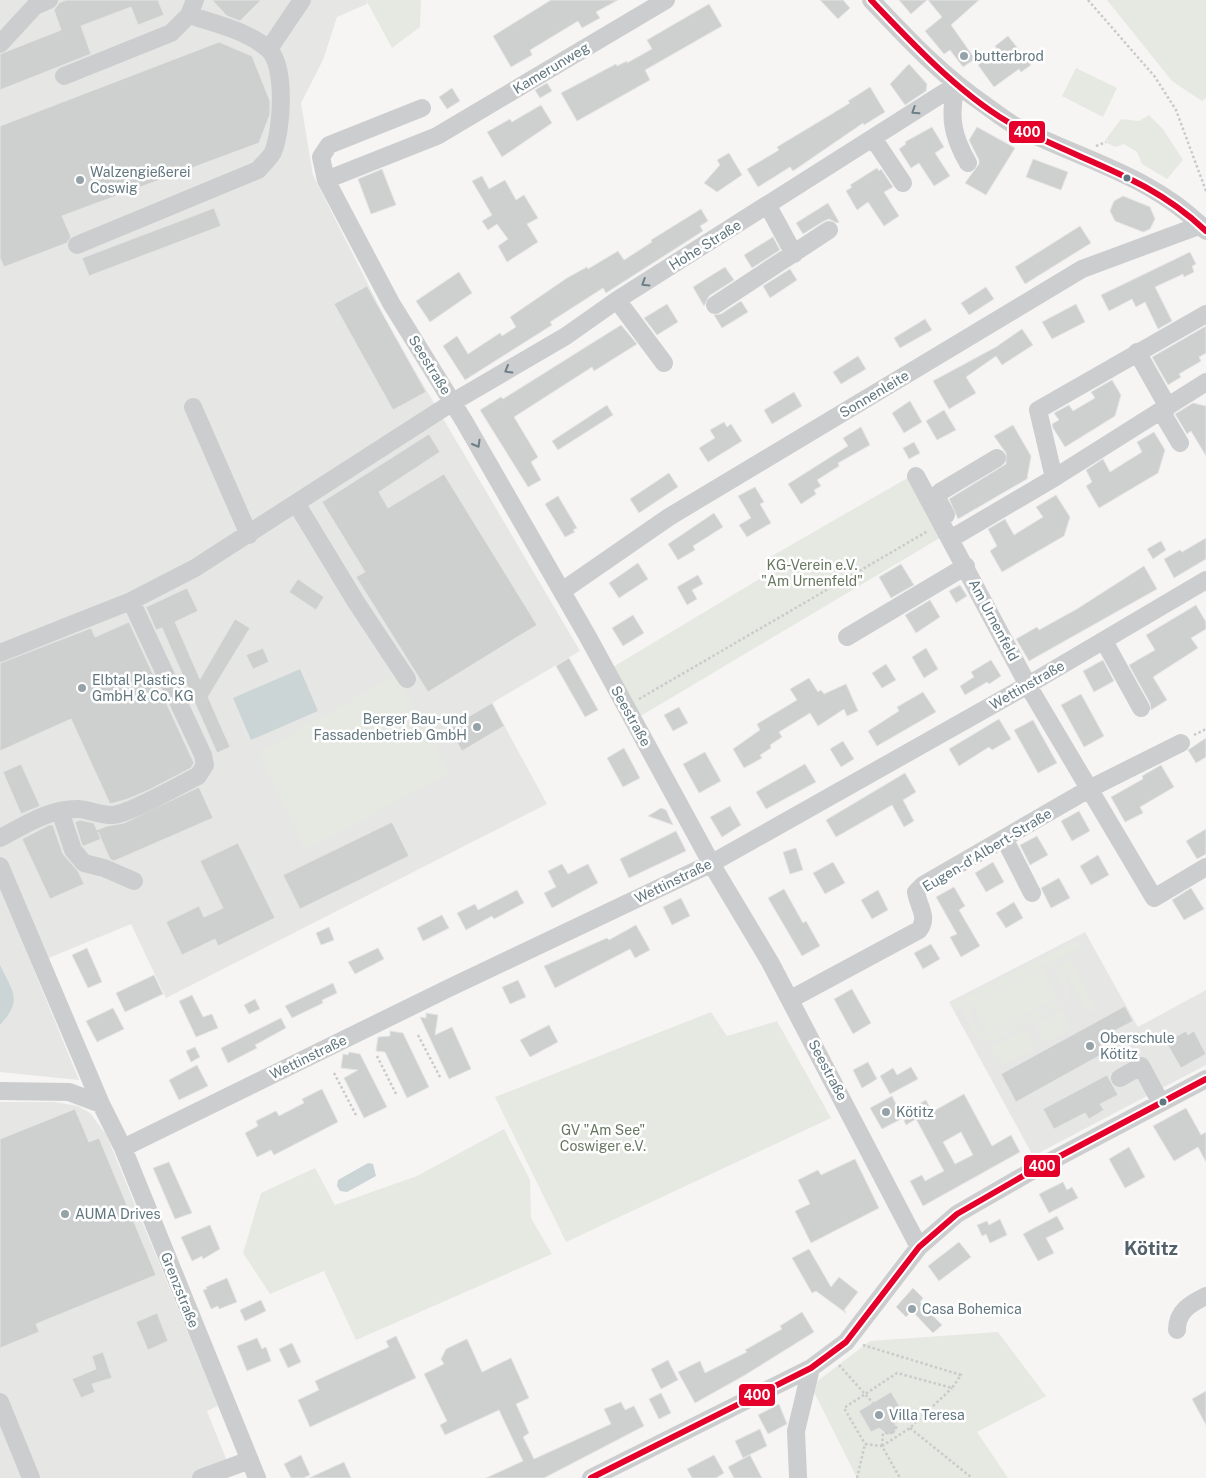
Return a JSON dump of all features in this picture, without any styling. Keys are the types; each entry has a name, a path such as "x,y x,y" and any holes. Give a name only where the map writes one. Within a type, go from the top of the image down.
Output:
{"street":[{"path":"0,44 35,6 49,0"},
{"path":"269,49 302,0"},
{"name":"Kamerunweg","path":"329,186 437,136 666,0"},
{"path":"871,0 929,62 956,85 1015,126 1138,182 1170,200 1204,228"},
{"path":"64,76 171,33 192,8 245,34 269,49 280,74 280,126 273,153 258,170 76,245"},
{"path":"956,85 951,107 952,119 956,143 968,163"},
{"name":"Hohe Straße","path":"0,653 132,601 165,585 249,535 453,402 566,336 617,300 956,85"},
{"name":"Seestraße","path":"422,108 329,146 321,157 329,186 391,303 453,402 562,591 712,863 791,999 919,1247"},
{"path":"873,138 903,183"},
{"path":"768,206 794,254"},
{"name":"Sonnenleite","path":"562,591 668,517 1082,269 1204,228"},
{"path":"715,305 829,230"},
{"path":"617,300 664,363"},
{"path":"1054,478 1038,410 1206,314"},
{"path":"1137,352 1180,443"},
{"path":"997,458 940,492 938,500 954,537 1054,478 1206,382"},
{"path":"193,407 249,535"},
{"name":"Am Urnenfeld","path":"916,476 954,537 966,566 1028,685 1090,789"},
{"path":"296,503 406,679"},
{"path":"847,637 966,566"},
{"name":"Wettinstraße","path":"123,1148 449,988 712,863 1028,685 1206,580"},
{"path":"0,838 45,815 60,811 78,809 112,816 198,776 205,765 203,755 132,601"},
{"path":"1104,640 1141,708"},
{"name":"Eugen-d'Albert-Straße","path":"791,999 919,930 924,924 924,917 917,901 916,892 923,885 1005,840 1090,789 1181,743"},
{"path":"1090,789 1154,898 1206,867"},
{"path":"60,811 73,850 84,863 104,868 134,881"},
{"path":"1005,840 1032,893"},
{"name":"Grenzstraße","path":"0,866 102,1104 123,1148 257,1478"},
{"path":"1120,1078 1141,1066 1161,1103"},
{"path":"591,1478 811,1368 831,1355 851,1335 919,1247 957,1214 1030,1172 1206,1079"},
{"path":"0,1091 69,1092 102,1104"},
{"path":"1177,1330 1177,1320 1181,1312 1206,1296"},
{"path":"798,1477 796,1431 811,1368"},
{"path":"0,1402 30,1478"},
{"path":"200,1478 250,1460"}],"path":[{"path":"1088,0 1155,78 1176,110 1206,191"},
{"path":"626,707 934,527"},
{"path":"418,1035 441,1079"},
{"path":"377,1056 396,1096"},
{"path":"334,1073 356,1115"},
{"path":"851,1335 864,1346 961,1376 952,1388 910,1428 882,1446 865,1444"},
{"path":"831,1355 873,1403"},
{"path":"857,1478 865,1444 844,1408 897,1373 952,1388"},
{"path":"893,1433 897,1426"},
{"path":"910,1428 972,1478"},
{"path":"893,1433 884,1432 882,1446 900,1477"},
{"path":"893,1433 895,1437"}],"shaded area":[{"path":"0,0 366,0 367,4 337,17 323,60 301,103 313,175 391,330 580,651 492,703 547,804 166,998 131,924 32,965 79,1080 0,1072"},
{"path":"300,669 318,711 251,740 233,698"},
{"name":"Oberschule Kötitz","path":"1085,932 1138,1027 1206,990 1206,1065 1033,1156 949,1002"},
{"path":"0,965 12,989 14,1002 12,1009 0,1025"},
{"path":"0,1102 55,1102 78,1106 90,1113 106,1134 218,1406 207,1411 227,1461 222,1478 0,1478"},
{"path":"368,1163 373,1164 376,1176 347,1192 340,1191 337,1186 338,1180"}],"green space":[{"path":"366,0 421,0 420,27 392,48"},
{"path":"1107,0 1206,0 1206,98 1202,101 1172,81"},
{"path":"1076,68 1117,88 1103,117 1062,96"},
{"path":"1149,115 1163,129 1183,160 1167,179 1142,164 1137,152 1124,144 1115,147 1107,143 1106,139 1121,119 1139,121"},
{"name":"KG-Verein e.V. \"Am Urnenfeld\"","path":"911,476 943,536 639,717 613,667 776,569 770,557"},
{"path":"396,675 450,773 305,850 260,752"},
{"path":"1078,940 1081,947 1053,962 1066,980 1068,1001 992,1041 980,1037 972,1029 964,1006 956,1011 953,1004","holes":["1046,964 1058,975 1062,984 1062,1000 989,1036 976,1028 971,1019 970,1004"]},
{"path":"1070,960 1096,1008 1088,1013 1061,965"},
{"path":"1043,968 1058,998 988,1034 973,1005"},
{"path":"1061,1010 1071,1028 1045,1043 1035,1024"},
{"name":"GV \"Am See\" Coswiger e.V.","path":"711,1012 727,1036 777,1021 831,1118 566,1242 495,1097"},
{"path":"1026,1029 1035,1047 1001,1065 991,1048"},
{"path":"504,1129 530,1180 531,1218 552,1254 356,1340 324,1271 270,1294 243,1253 261,1193 315,1168 335,1205 417,1176"},
{"path":"998,1332 1046,1396 977,1432 1008,1478 857,1478 811,1386 870,1341"}],"building":[{"path":"66,0 158,0 164,15 138,25 131,7 81,26 91,54 0,90 0,54 61,30 54,10 59,3"},
{"path":"212,0 261,0 240,21 227,16"},
{"path":"551,0 618,0 596,12 600,18 582,28 578,21 530,50 532,55 511,67 493,36"},
{"path":"820,0 843,0 850,8 838,19"},
{"path":"899,0 927,0 911,14"},
{"path":"928,0 979,0 951,25 975,59 963,67 950,50 944,54 925,31 942,17"},
{"path":"709,4 722,26 645,70 650,80 577,121 561,93 616,64 617,66 627,61 627,63 652,49 647,40"},
{"path":"1008,36 1031,65 1021,72 1019,69 994,87 978,65 998,50 995,46"},
{"name":"Walzengießerei Coswig","path":"219,42 252,56 270,101 270,114 259,143 62,216 71,237 67,243 4,267 0,258 0,126"},
{"path":"909,64 927,84 926,91 905,105 890,84"},
{"path":"547,83 552,91 540,98 535,90"},
{"path":"870,87 885,112 864,125 863,123 793,171 790,167 758,187 747,169 779,150 777,147 850,103 848,101"},
{"path":"452,88 460,101 447,109 439,97"},
{"path":"541,105 552,123 502,157 487,132 510,119 512,122"},
{"path":"932,127 944,147 935,153 950,176 934,186 919,163 911,168 899,149 906,144 905,142"},
{"path":"977,127 1015,148 986,195 965,183 979,164 979,160 969,140"},
{"path":"729,153 742,175 717,192 704,183 720,165 717,160"},
{"path":"1033,159 1068,172 1061,190 1026,177"},
{"path":"877,168 879,171 881,169 893,187 884,192 899,216 884,226 868,202 857,210 846,191 852,187 850,185"},
{"path":"382,169 396,205 371,214 358,179"},
{"path":"482,176 489,189 505,180 516,200 524,195 538,218 527,224 538,242 507,262 498,246 508,239 497,224 488,230 482,221 492,215 472,181"},
{"path":"1123,196 1150,207 1155,219 1150,229 1143,232 1115,221 1110,211 1114,201"},
{"path":"828,203 839,222 837,223 829,219 803,234 796,223"},
{"path":"214,208 221,226 89,276 82,258"},
{"path":"701,209 708,221 700,226 703,231 606,293 603,288 550,322 552,325 465,380 443,346 457,336 468,354 500,333 502,336 516,327 510,317 567,278 587,267 588,269 618,251 624,260 652,242 651,240"},
{"path":"1080,226 1091,243 1025,284 1015,267"},
{"path":"773,237 780,250 752,268 744,255"},
{"path":"1190,252 1196,264 1192,266 1194,272 1184,277 1183,274 1155,287 1172,321 1158,329 1145,302 1136,307 1132,299 1109,311 1101,295"},
{"path":"725,267 734,280 709,296 704,306 693,287"},
{"path":"790,269 797,280 770,298 763,286"},
{"path":"459,272 472,293 430,322 416,301"},
{"path":"367,286 426,392 393,410 334,304"},
{"path":"986,287 994,299 969,315 961,303"},
{"path":"741,301 748,312 722,328 714,315 721,314"},
{"path":"667,304 678,322 657,335 644,318"},
{"path":"1076,304 1085,322 1052,339 1042,322"},
{"path":"925,319 932,330 900,348 894,338"},
{"path":"621,325 637,344 594,371 592,367 514,417 538,457 531,462 541,480 528,487 480,410 501,397 503,399"},
{"path":"1206,326 1206,353 1199,357 1201,361 1179,374 1181,377 1168,385 1152,357"},
{"path":"1022,329 1033,345 1002,365 996,356 966,377 976,393 949,409 933,381 996,347"},
{"path":"858,356 866,369 841,384 833,372"},
{"path":"1112,380 1121,395 1115,416 1065,447 1053,428 1052,424 1059,420 1054,413 1069,405 1073,411 1095,398 1091,392"},
{"path":"794,392 802,406 772,424 764,410"},
{"path":"910,401 922,422 904,433 892,413"},
{"path":"1193,403 1206,406 1206,456 1191,431 1187,434 1175,414"},
{"path":"607,405 613,415 558,450 552,441"},
{"path":"944,410 956,430 937,440 926,421"},
{"path":"724,422 727,427 731,424 742,441 708,462 699,448 715,438 710,430"},
{"path":"1013,425 1031,456 1027,479 958,519 949,499 1006,464 1006,453 994,436"},
{"path":"861,427 870,445 838,463 839,466 817,480 821,486 814,490 816,494 801,504 788,484 848,446 843,438"},
{"path":"1154,432 1165,450 1158,473 1099,508 1086,486 1092,482 1086,470 1103,459 1110,472 1142,452 1137,442"},
{"path":"429,434 440,452 379,492 388,508 444,474 537,625 428,692 356,577 365,572 322,502"},
{"path":"914,442 920,453 909,459 903,448"},
{"path":"669,473 678,487 639,513 630,499"},
{"path":"755,487 764,502 760,504 771,523 747,537 739,525 751,518 738,496"},
{"path":"1056,495 1070,517 1064,536 1002,572 990,551 997,546 988,529 1005,519 1014,535 1043,517 1036,507"},
{"path":"558,496 577,528 573,530 575,532 565,537 545,504"},
{"path":"714,513 723,527 693,546 695,550 678,560 668,544"},
{"path":"1206,538 1206,559 1174,578 1164,559 1180,550 1182,552"},
{"path":"1161,541 1166,550 1153,559 1147,549"},
{"path":"638,563 648,579 619,598 609,583"},
{"path":"901,564 914,585 891,598 879,577"},
{"path":"1144,566 1157,589 1029,661 1016,639 1037,627 1039,630 1077,609"},
{"path":"698,575 703,584 692,590 697,599 687,605 677,587"},
{"path":"298,579 324,597 316,610 289,592"},
{"path":"960,585 967,596 956,603 949,591"},
{"path":"187,588 198,611 175,622 200,679 235,619 250,628 208,697 230,747 217,753 162,628 156,630 146,607"},
{"path":"930,600 940,617 916,633 905,615"},
{"path":"1196,605 1206,622 1206,629 1191,638 1198,648 1153,677 1167,700 1151,710 1150,703 1129,665 1155,650 1146,635"},
{"path":"633,615 644,633 623,646 612,628"},
{"name":"Elbtal Plastics GmbH & Co. KG","path":"129,622 194,763 191,768 151,789 110,804 71,719 0,751 0,663 91,628 95,637"},
{"path":"263,648 269,662 253,669 246,655"},
{"path":"926,648 938,669 924,678 912,657"},
{"path":"569,658 598,710 585,717 556,666"},
{"path":"991,660 1001,676 965,695 960,686 974,677 971,672"},
{"path":"1103,660 1114,681 1094,692 1083,671"},
{"path":"886,664 896,680 882,688 872,673"},
{"path":"809,678 818,692 821,690 824,694 846,684 858,711 847,716 844,709 818,726 810,713 779,732 782,737 770,745 771,748 760,755 762,758 744,768 733,749 760,730 757,724 797,700 790,689"},
{"path":"923,692 936,712 877,746 868,731 899,711 897,707"},
{"path":"1081,694 1104,736 1084,747 1061,705"},
{"name":"Berger Bau- und Fassadenbetrieb GmbH","path":"492,703 504,726 462,751 449,728"},
{"path":"679,707 688,723 673,731 664,715"},
{"path":"999,719 1011,739 992,750 989,747 959,766 949,749"},
{"path":"1033,720 1057,763 1038,773 1014,730"},
{"path":"1206,738 1206,757 1196,763 1188,750"},
{"path":"843,741 854,759 841,767 830,749"},
{"path":"624,748 640,778 623,787 607,758"},
{"path":"705,752 721,781 699,793 683,764"},
{"path":"21,764 40,806 21,814 3,772"},
{"path":"805,764 816,782 766,809 756,792"},
{"path":"1161,765 1174,787 1140,807 1143,813 1125,822 1111,797 1143,779 1142,776"},
{"path":"905,773 916,792 903,800 914,821 904,827 892,805 836,837 826,820"},
{"path":"199,787 213,818 114,861 110,859 98,832 101,839 84,846 82,845 75,822 80,820 94,823 97,830 124,823"},
{"path":"730,806 741,825 722,837 710,817"},
{"path":"661,808 666,810 673,825 648,816"},
{"path":"1079,811 1090,831 1072,841 1061,821"},
{"path":"392,822 409,856 300,909 283,875"},
{"path":"49,825 53,825 63,854 78,871 84,884 50,899 22,839"},
{"path":"1206,829 1206,854 1197,859 1186,841"},
{"path":"676,831 686,851 629,878 620,859"},
{"path":"1037,836 1048,855 1030,865 1020,845"},
{"path":"238,843 275,918 218,946 215,939 182,955 166,922 199,906 204,917 223,908 200,861"},
{"path":"796,848 803,870 790,874 783,852"},
{"path":"1098,855 1109,875 1091,885 1080,866"},
{"path":"833,862 845,883 825,894 813,873"},
{"path":"993,862 1004,882 986,892 975,873"},
{"path":"562,864 568,874 588,864 598,883 552,908 544,893 556,887 548,871"},
{"path":"1059,878 1070,898 1051,908 1041,888"},
{"path":"954,887 965,906 959,910 980,946 961,957 950,937 957,934 936,897"},
{"path":"1191,888 1204,909 1184,920 1172,900"},
{"path":"784,889 803,923 806,921 820,946 802,956 768,898"},
{"path":"517,890 524,903 494,919 492,916 466,930 457,913 475,904 478,910"},
{"path":"878,890 888,910 872,919 861,900"},
{"path":"681,898 690,916 672,925 663,907"},
{"path":"1014,902 1023,918 1006,928 996,913"},
{"path":"442,915 449,928 423,941 417,928"},
{"path":"636,925 650,950 635,958 630,949 555,988 544,966 607,938 609,940"},
{"path":"329,927 334,940 321,945 316,933"},
{"path":"931,944 940,959 923,969 914,953"},
{"path":"87,948 102,982 88,988 72,955"},
{"path":"378,948 384,959 355,974 348,962"},
{"path":"154,975 163,994 125,1012 116,993"},
{"path":"518,980 526,997 510,1004 502,987"},
{"path":"333,983 337,993 322,1000 323,1003 292,1018 285,1006"},
{"path":"852,989 871,1023 853,1034 834,999"},
{"path":"192,995 203,1017 212,1014 218,1028 196,1037 179,1001"},
{"path":"255,999 260,1009 249,1014 244,1005"},
{"path":"1125,1006 1133,1021 1099,1039 1106,1052 1016,1102 1001,1074"},
{"path":"113,1008 124,1029 97,1042 86,1021"},
{"path":"426,1013 438,1015 435,1035 452,1027 471,1069 449,1079 420,1017 426,1018"},
{"path":"281,1018 286,1028 255,1045 257,1048 228,1063 221,1048"},
{"path":"549,1025 558,1042 530,1057 520,1040"},
{"path":"390,1031 403,1033 429,1087 407,1098 385,1052 376,1051 378,1037 390,1036"},
{"path":"1186,1031 1188,1035 1194,1031 1206,1054 1181,1068 1166,1042"},
{"path":"195,1047 200,1057 191,1062 186,1051"},
{"path":"349,1052 360,1054 387,1107 364,1118 344,1078 358,1070 341,1068 343,1054 348,1055"},
{"path":"868,1062 877,1079 862,1088 853,1070"},
{"path":"197,1065 208,1086 179,1100 169,1080"},
{"path":"911,1067 918,1079 890,1094 880,1076 893,1068 897,1075"},
{"name":"Oberschule Kötitz","path":"1107,1075 1118,1095 1100,1104 1104,1110 1089,1119 1085,1113 1054,1129 1043,1109"},
{"path":"322,1089 338,1122 274,1155 271,1150 257,1157 245,1133 258,1126 256,1121 276,1111 279,1116 304,1103 302,1099"},
{"path":"964,1094 992,1146 1011,1135 1020,1152 923,1206 910,1181 922,1175 925,1181 944,1171 916,1119 906,1125 903,1118 882,1129 870,1108 892,1096 901,1114 926,1100 932,1112","holes":["961,1132 973,1155 955,1164 943,1142"]},
{"path":"1186,1108 1201,1135 1206,1132 1206,1162 1198,1147 1174,1161 1153,1126"},
{"name":"AUMA Drives","path":"75,1109 89,1142 99,1138 156,1275 36,1324 39,1332 0,1348 0,1139"},
{"path":"1129,1147 1145,1177 1125,1188 1109,1159"},
{"path":"855,1159 879,1208 811,1243 795,1211 810,1204 798,1180 818,1170 821,1175"},
{"path":"169,1162 192,1213 175,1219 153,1168"},
{"path":"1063,1182 1067,1190 1072,1187 1078,1198 1049,1213 1039,1194"},
{"path":"1057,1216 1064,1229 1046,1238 1054,1253 1038,1261 1023,1234"},
{"path":"1000,1219 1007,1235 990,1243 986,1234 982,1236 977,1225 987,1221 989,1225"},
{"path":"210,1225 220,1249 203,1259 202,1256 192,1261 181,1237"},
{"path":"959,1242 971,1257 939,1281 928,1266"},
{"path":"809,1249 831,1287 839,1277 858,1292 844,1310 846,1313 816,1291 812,1293 792,1258"},
{"path":"227,1278 237,1302 219,1309 218,1306 211,1309 203,1290"},
{"name":"Casa Bohemica","path":"913,1288 923,1298 920,1302 942,1325 933,1333 912,1311 906,1317 896,1307"},
{"path":"261,1300 266,1311 245,1321 240,1310"},
{"path":"802,1312 814,1332 745,1375 695,1403 678,1372 700,1361 705,1373 747,1352 745,1350 782,1329 780,1326"},
{"path":"157,1313 168,1341 148,1350 136,1322"},
{"path":"396,1336 416,1378 310,1427 298,1400 319,1390 315,1381 389,1347 386,1341"},
{"path":"257,1338 262,1349 266,1347 271,1361 247,1371 237,1346"},
{"path":"467,1339 482,1372 511,1358 529,1398 516,1404 529,1433 523,1437 534,1459 611,1424 604,1409 621,1402 625,1410 634,1406 644,1426 544,1478 486,1478 523,1461 499,1410 445,1435 440,1425 447,1421 424,1374 444,1364 441,1359 446,1349"},
{"path":"292,1343 301,1362 288,1368 279,1349"},
{"path":"103,1352 112,1378 92,1384 95,1392 81,1398 72,1379 96,1369 92,1356"},
{"path":"668,1360 678,1380 661,1389 651,1369"},
{"path":"1206,1391 1206,1425 1192,1399"},
{"name":"Villa Teresa","path":"891,1392 903,1412 894,1417 896,1430 888,1435 879,1428 871,1432 859,1411"},
{"path":"661,1393 671,1413 659,1419 649,1399"},
{"path":"779,1404 787,1424 768,1434 758,1415"},
{"path":"760,1429 767,1446 743,1458 735,1441"},
{"path":"301,1455 310,1475 303,1478 291,1478 284,1464"},
{"path":"714,1455 724,1473 716,1478 692,1478 687,1469"},
{"path":"750,1455 762,1478 734,1478 728,1467"},
{"path":"344,1462 351,1478 309,1478"}],"transit line":[{"name":"400","path":"871,0 958,86 997,115 1042,140 1139,183 1184,212 1206,231"},
{"name":"400","path":"591,1478 811,1368 846,1342 919,1247 957,1214 1030,1172 1206,1079"}],"place":[{"name":"butterbrod","path":"964,56"},
{"name":"Walzengießerei Coswig","path":"80,180"},
{"name":"Elbtal Plastics GmbH & Co. KG","path":"82,688"},
{"name":"Berger Bau- und Fassadenbetrieb GmbH","path":"477,727"},
{"name":"Oberschule Kötitz","path":"1090,1046"},
{"name":"Kötitz","path":"886,1112"},
{"name":"AUMA Drives","path":"65,1214"},
{"name":"Casa Bohemica","path":"912,1309"},
{"name":"Villa Teresa","path":"879,1415"}],"district":[{"name":"Kötitz","path":"1151,1248"}]}
